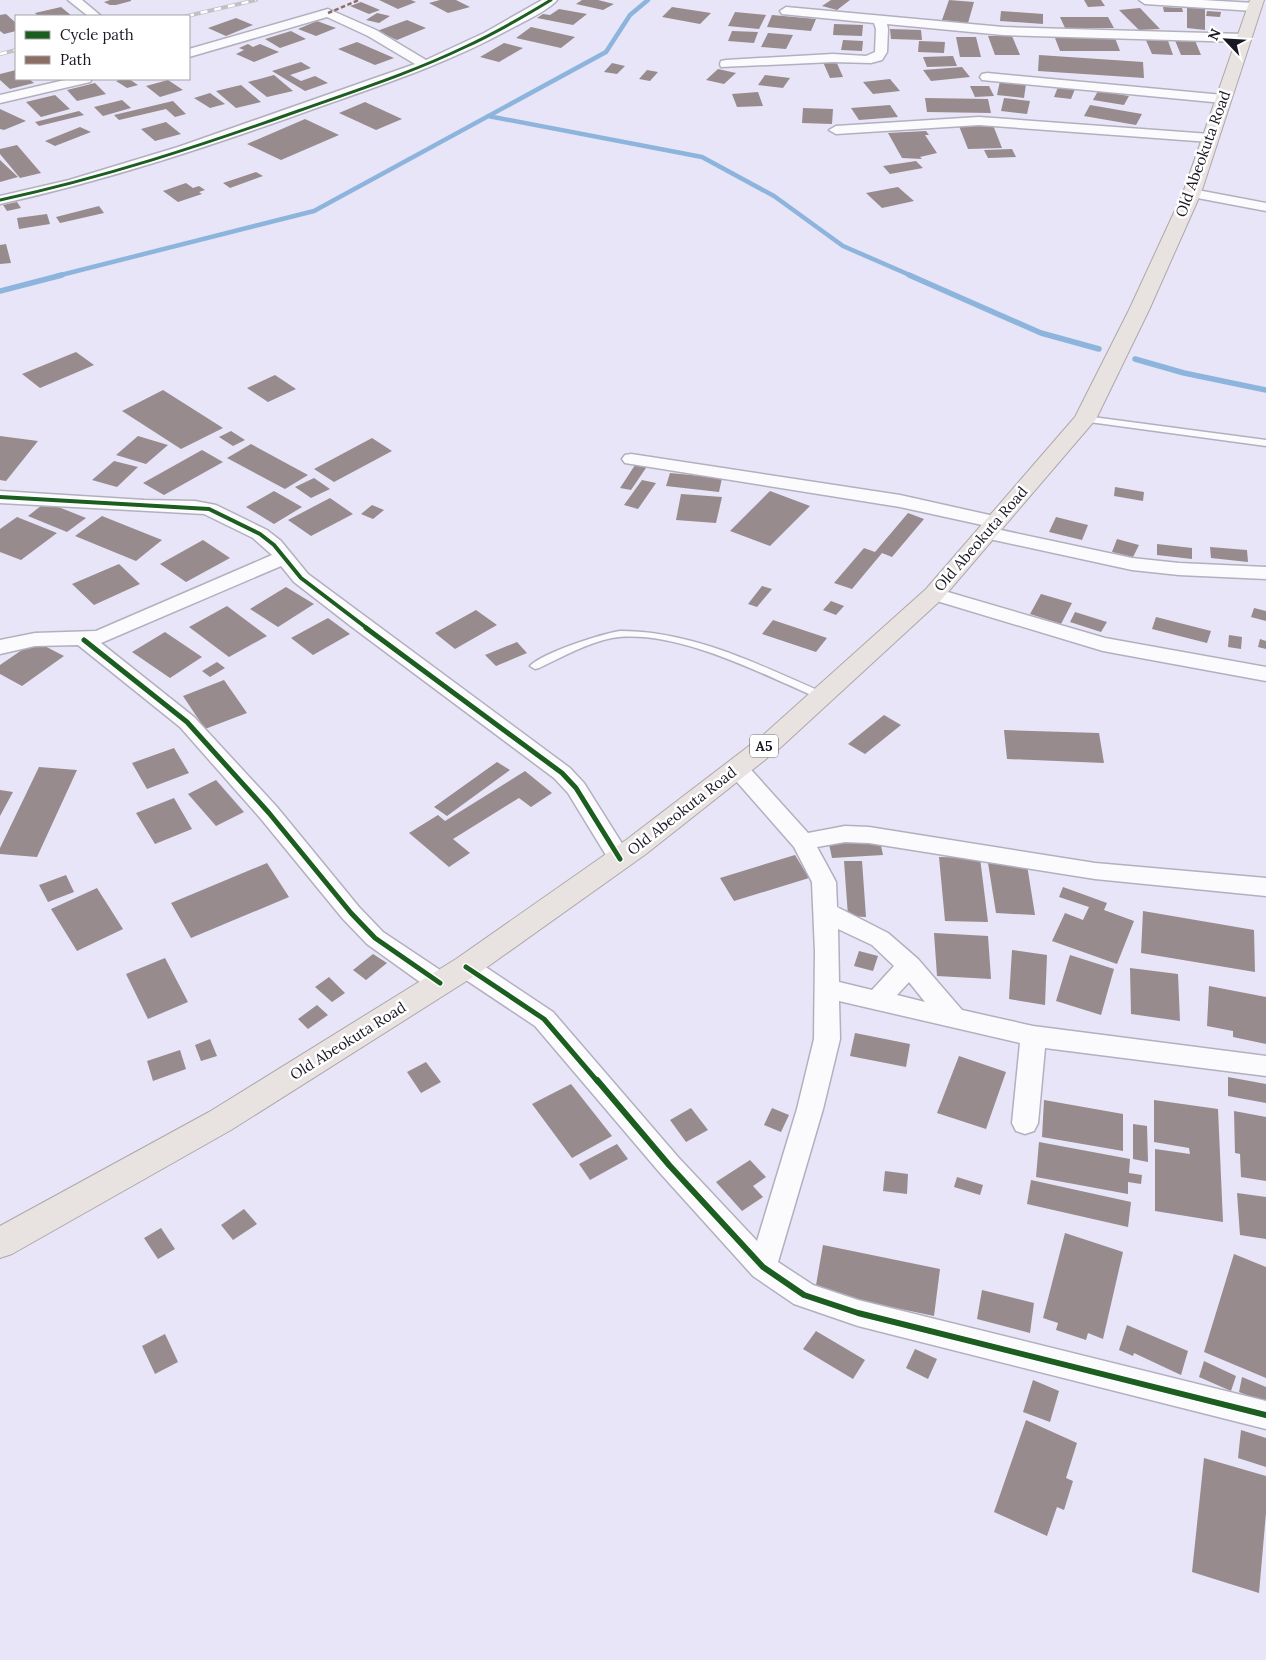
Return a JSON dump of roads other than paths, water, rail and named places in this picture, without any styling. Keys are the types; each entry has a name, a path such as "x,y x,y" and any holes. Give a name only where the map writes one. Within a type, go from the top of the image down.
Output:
{"highway":[{"name":"Old Abeokuta Road","path":"0,1243 220,1121 466,967 620,859 771,742 934,594 1085,418 1139,310 1192,193 1243,38 1257,7"}],"street":[{"path":"74,0 94,15"},
{"path":"0,200 69,184 185,150 424,64 488,36 551,0"},
{"path":"1145,0 1257,7"},
{"path":"786,11 1002,31 1243,38"},
{"path":"190,53 328,13 372,33 424,64"},
{"path":"726,64 832,58 866,60 877,57 881,52 882,29 879,20"},
{"path":"987,77 1223,99"},
{"path":"0,99 81,80"},
{"path":"836,130 979,121 1210,138"},
{"path":"1192,193 1266,207"},
{"path":"631,459 900,501 1132,564 1179,569 1266,573"},
{"path":"0,497 208,509 260,534 285,557 301,578 562,774 576,788 620,859"},
{"path":"0,648 16,642 58,638 84,640 100,637 285,557"},
{"path":"934,594 1103,644 1266,674"},
{"path":"84,640 187,722 269,813 351,913 375,938 440,983"},
{"path":"737,768 803,842 824,882 826,912 827,1040 810,1109 763,1267"},
{"path":"803,842 845,834 869,835 1095,871 1266,887"},
{"path":"826,912 880,940 909,966 954,1018"},
{"path":"877,1000 909,966"},
{"path":"466,967 544,1019 669,1165 763,1267 804,1295 858,1313 1266,1416"},
{"path":"827,988 1033,1036 1266,1066"},
{"path":"1025,1123 1033,1036"}],"lane":[{"path":"1085,418 1266,443"},
{"path":"535,666 574,648 619,634 660,634 726,656 822,696"}],"waterway":[{"path":"488,116 606,52 630,15 648,0"},
{"path":"57,276 314,211 488,116"},
{"path":"488,116 702,157 774,196 843,246 912,276"},
{"path":"0,291 62,275"},
{"path":"909,275 1041,333 1099,349"},
{"path":"1135,359 1184,373 1266,390"}],"railway":[{"path":"190,15 256,0"},
{"path":"0,54 15,50"}]}
